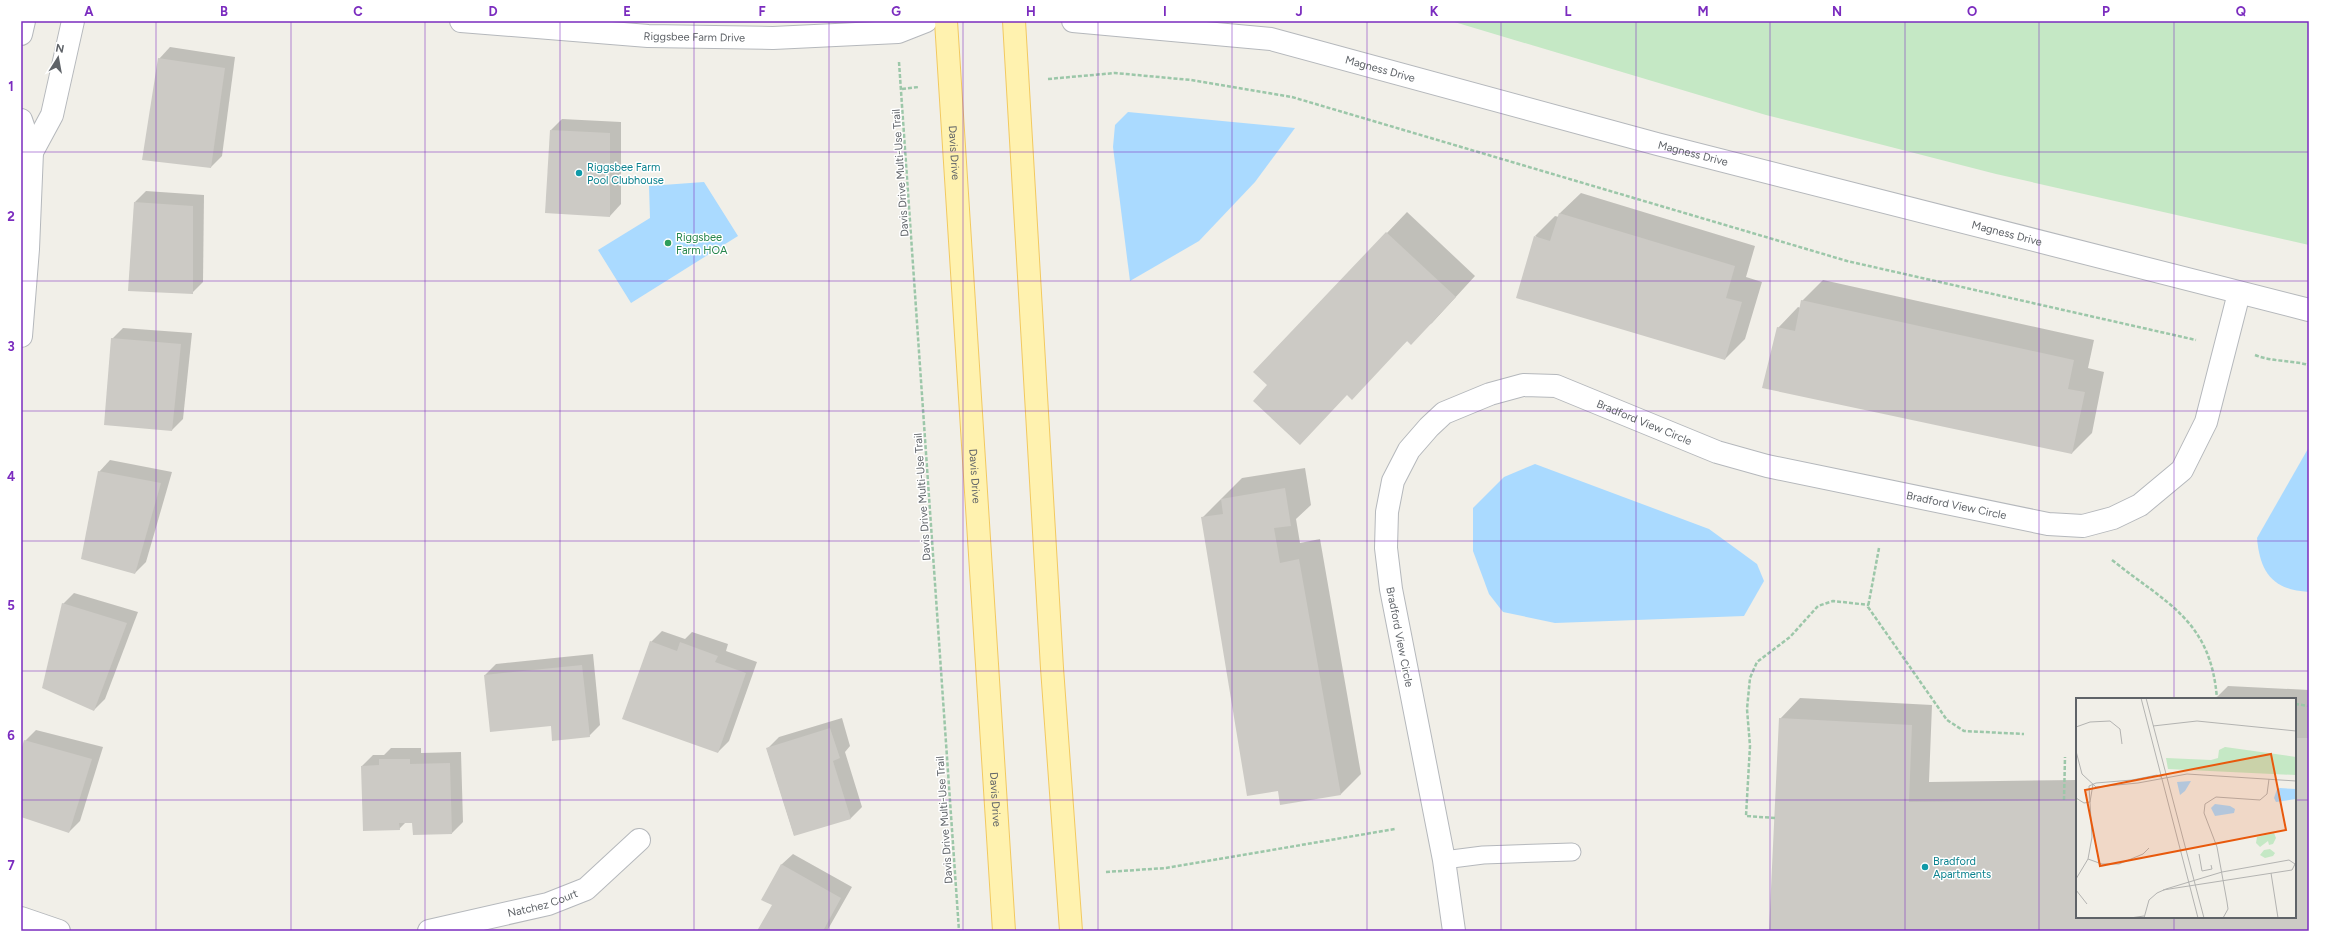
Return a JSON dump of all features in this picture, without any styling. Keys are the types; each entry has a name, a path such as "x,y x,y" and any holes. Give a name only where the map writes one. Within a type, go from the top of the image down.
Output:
{"main road":[{"name":"Davis Drive","path":"946,21 1004,931"},
{"path":"1014,21 1052,668 1071,931"}],"street":[{"path":"21,34 24,21"},
{"path":"27,152 52,115 73,21"},
{"name":"Riggsbee Farm Drive","path":"462,21 648,36 773,38 898,32 926,21"},
{"name":"Magness Drive","path":"1073,21 1271,39 1657,144 2309,310"},
{"path":"21,120 27,152 28,249 21,336"},
{"name":"Bradford View Circle","path":"1454,931 1444,860 1391,589 1386,548 1387,512 1393,481 1409,450 1429,427 1444,413 1490,394 1523,386 1556,386 1717,452 1767,466 2048,524 2084,526 2113,518 2140,505 2182,470 2206,422 2239,293"},
{"name":"Natchez Court","path":"429,931 548,904 586,889 639,840"},
{"path":"21,918 59,931"}],"lane":[{"path":"1444,860 1483,855 1572,852"}],"path":[{"name":"Davis Drive Multi-Use Trail","path":"899,61 959,931"},
{"path":"1074,78 1115,73 1190,80 1292,97 1847,261 2188,338"},
{"path":"2253,354 2266,359 2294,361 2309,365"},
{"path":"1879,548 1869,606 1947,720 1964,731 2024,734"},
{"path":"2112,560 2165,599 2190,622 2207,652 2216,678 2217,698"},
{"path":"1775,818 1746,816 1750,746 1748,708 1750,678 1756,662 1790,637 1818,606 1833,601 1869,606"},
{"path":"2296,704 2309,706"},
{"path":"2064,800 2065,757"},
{"path":"1106,872 1166,868 1395,830"}],"green space":[{"path":"1451,21 2309,21 2309,245 1996,174 1766,115"}],"water":[{"path":"1128,112 1295,128 1255,182 1199,241 1130,281 1113,147 1115,125"},
{"name":"Riggsbee Farm HOA","path":"704,182 738,236 631,303 598,250 650,218 649,186"},
{"path":"2309,447 2309,592 2286,588 2271,577 2265,570 2261,561 2257,538"},
{"path":"1535,464 1709,529 1757,564 1764,581 1744,616 1555,623 1503,612 1489,594 1473,551 1473,508 1504,477"}],"building":[{"path":"158,58 225,68 211,168 142,160"},
{"name":"Riggsbee Farm Pool Clubhouse","path":"550,130 610,133 610,217 545,213"},
{"path":"134,202 193,206 193,294 128,291"},
{"path":"1559,213 1735,266 1726,298 1742,302 1725,360 1516,298 1534,236 1550,241"},
{"path":"1386,232 1456,297 1411,345 1407,341 1352,400 1347,395 1300,445 1253,401 1267,385 1253,372"},
{"path":"1801,300 2074,360 2068,389 2085,392 2072,454 1762,388 1777,327 1795,331"},
{"path":"111,338 181,344 172,431 104,425"},
{"path":"98,471 161,483 135,574 81,559"},
{"path":"1285,488 1291,526 1274,528 1280,563 1299,559 1341,795 1280,805 1278,791 1247,796 1201,517 1223,514 1221,499"},
{"path":"62,603 127,623 94,711 42,688"},
{"path":"650,641 677,651 680,642 718,656 715,662 746,673 718,753 622,719"},
{"path":"582,665 590,737 552,741 551,726 490,732 484,675"},
{"name":"Bradford Apartments","path":"1779,718 1912,725 1909,802 2076,800 2076,918 2296,918 2296,738 2309,738 2309,931 1769,931"},
{"path":"830,728 840,758 833,761 851,819 794,836 766,748"},
{"path":"24,740 92,759 69,833 21,817 21,751"},
{"path":"379,759 410,759 410,764 450,763 452,834 413,835 412,823 399,823 400,830 363,831 361,766 379,765"},
{"path":"781,864 841,898 823,931 757,931 772,905 761,900"}],"place":[{"name":"Riggsbee Farm Pool Clubhouse","path":"579,173"},
{"name":"Riggsbee Farm HOA","path":"668,243"},
{"name":"Bradford Apartments","path":"1925,867"}]}
